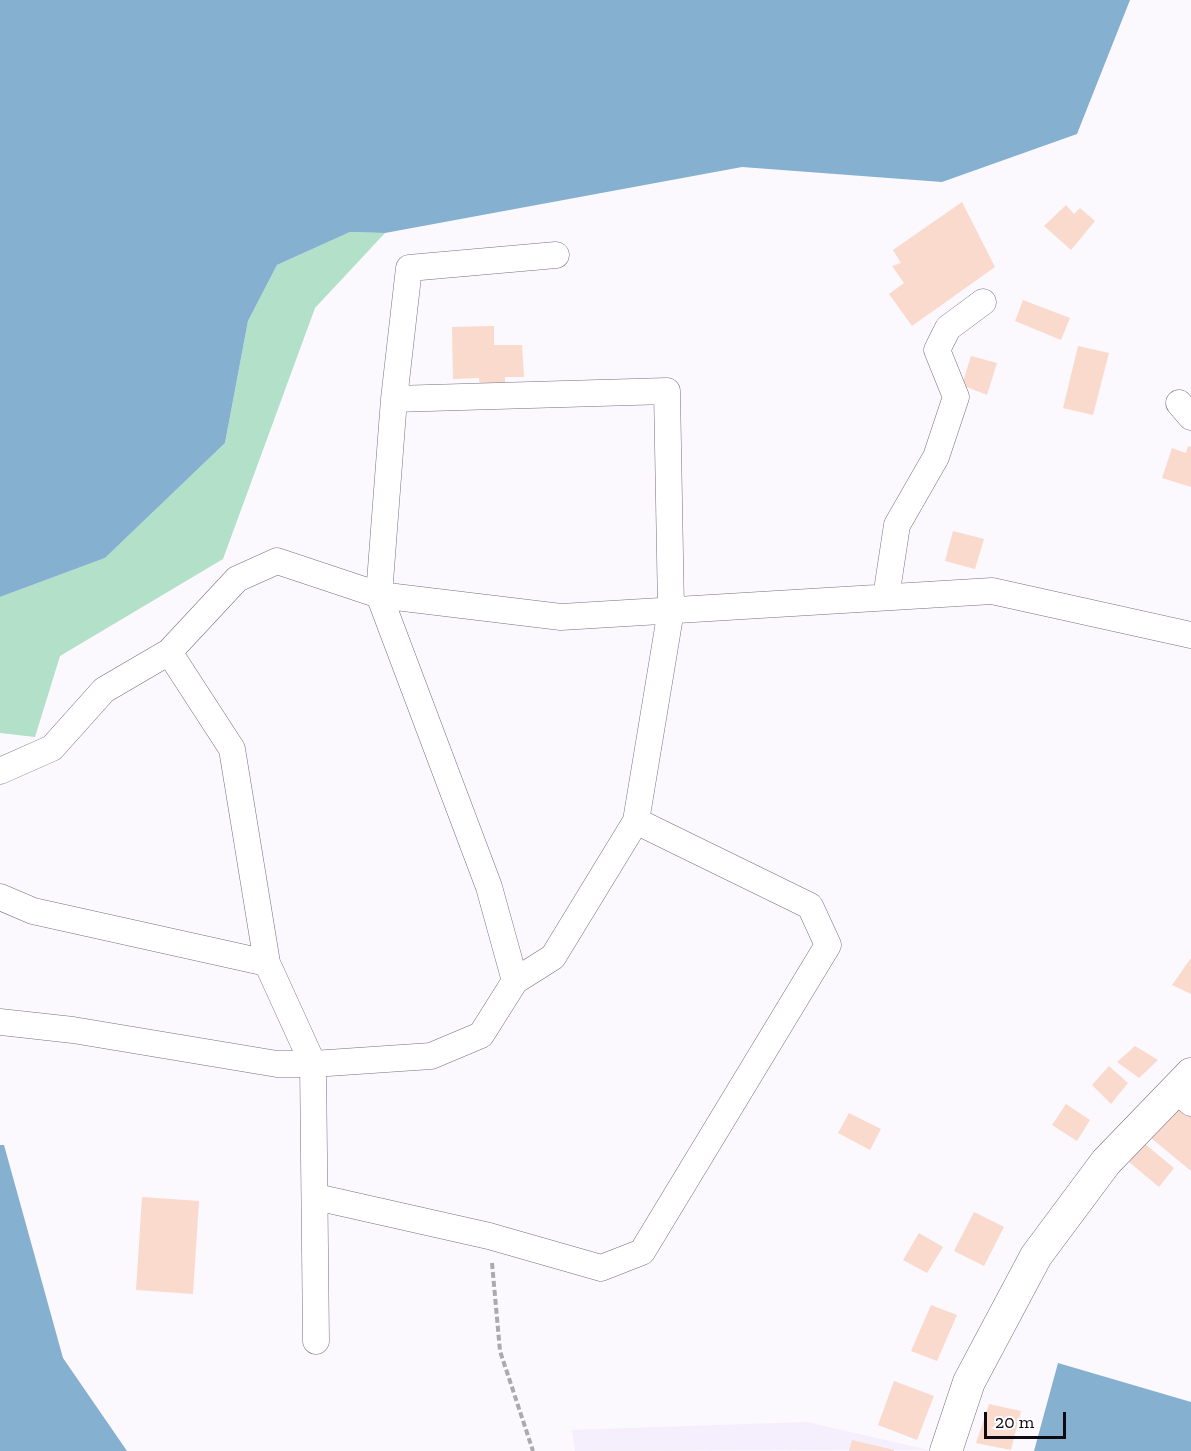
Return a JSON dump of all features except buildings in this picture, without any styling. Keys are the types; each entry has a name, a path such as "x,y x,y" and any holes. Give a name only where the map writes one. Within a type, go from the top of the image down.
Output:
{"street":[{"path":"515,981 489,887 380,595 394,399 409,268 556,255"},
{"path":"886,597 897,525 936,457 956,397 937,350 948,327 983,302"},
{"path":"0,1022 73,1030 277,1064 313,1064 430,1056 481,1035 515,981 553,957 636,821 671,610 667,391 394,399"},
{"path":"0,771 52,748 104,690 169,652 237,579 277,561 380,595 561,617 992,591 1191,635"},
{"path":"169,652 232,749 267,963 313,1064 316,1341"},
{"path":"316,1197 489,1236 601,1268 642,1252 828,945 810,906 636,821"},
{"path":"0,897 33,911 267,963"},
{"path":"946,1451 969,1382 1036,1256 1106,1162 1185,1088"}],"path":[{"path":"489,1236 500,1351 533,1451"}],"shaded area":[{"path":"807,1422 929,1450 575,1451 572,1430"}],"green space":[{"path":"350,232 385,233 315,308 223,559 60,656 35,737 0,733 0,597 105,558 225,443 248,321 277,265"}],"water":[{"path":"0,0 1130,0 1077,134 942,182 742,167 385,233 350,232 277,265 248,321 225,443 105,558 0,597"},
{"path":"0,1145 4,1145 63,1358 127,1451 0,1451"},
{"path":"1058,1363 1191,1402 1191,1451 1034,1451"}]}
